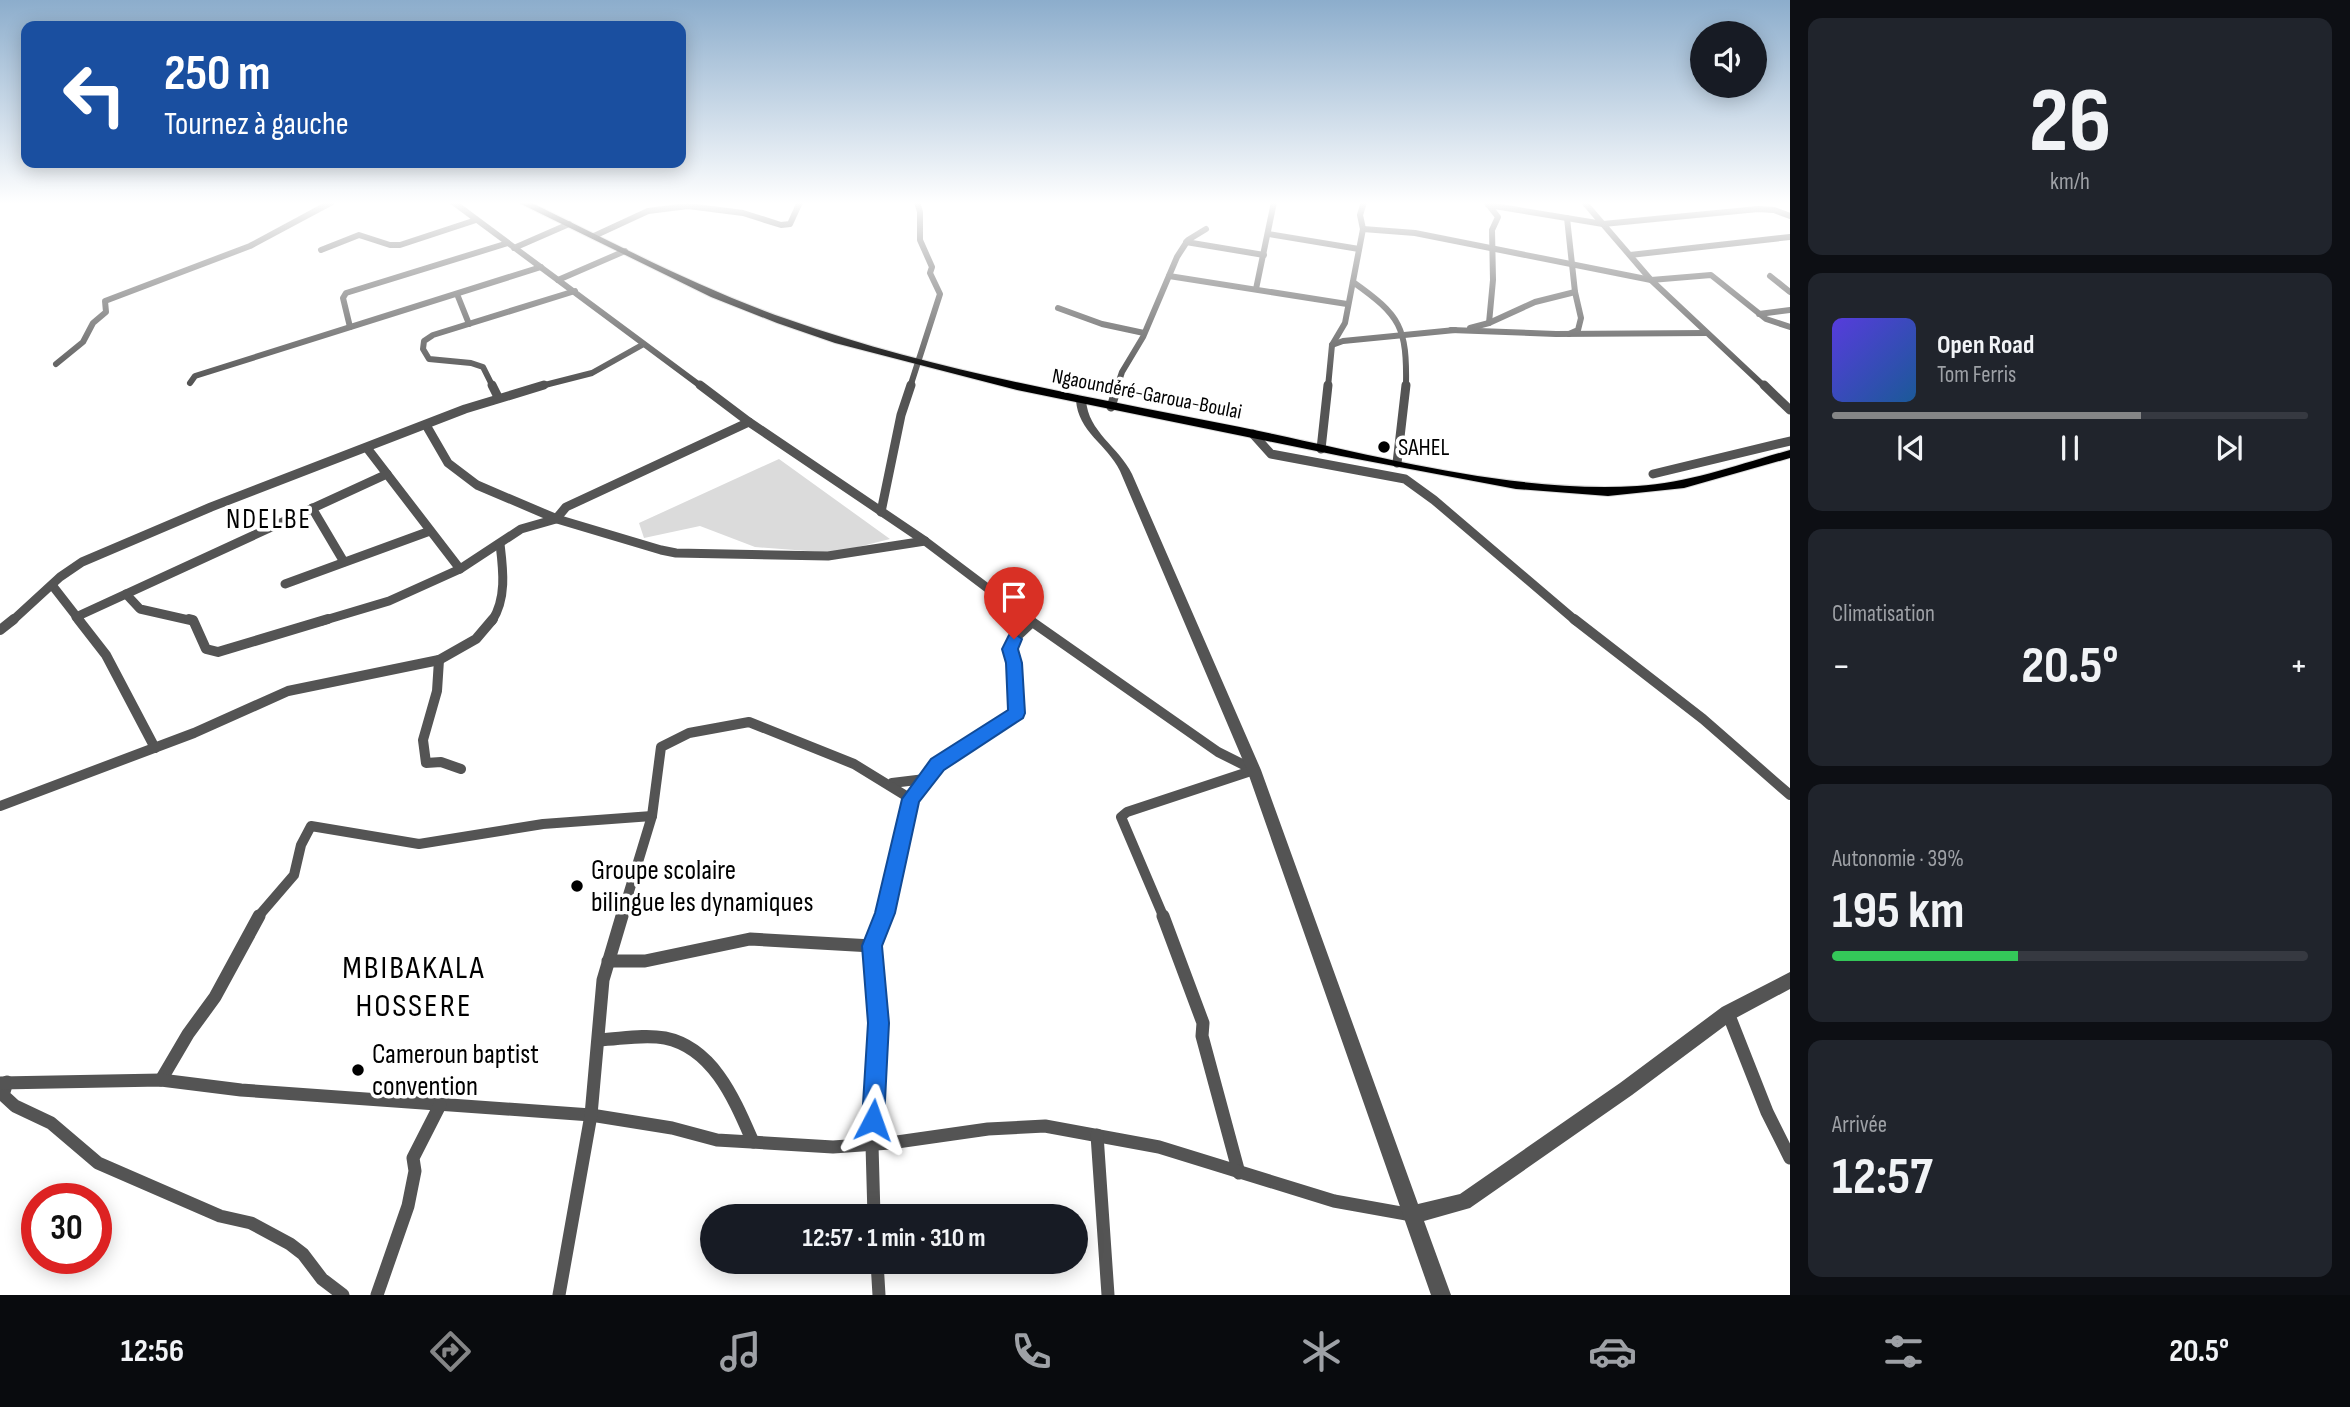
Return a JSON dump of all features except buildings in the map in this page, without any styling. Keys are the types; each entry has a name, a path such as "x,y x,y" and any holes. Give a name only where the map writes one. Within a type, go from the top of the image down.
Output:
{"highway":[{"name":"Ngaoundéré-Garoua-Boulai","path":"650,262 778,320 919,363 1111,407 1515,484 1567,489 1623,490 1667,487 1710,478 1790,454"}],"street":[{"path":"56,364 91,334 93,323 106,312 105,302 206,262"},
{"path":"350,327 342,298 346,293 451,262"},
{"path":"535,262 642,345 749,422 925,541 1032,622 1218,752 1254,770"},
{"path":"558,280 599,262"},
{"path":"881,512 901,415 940,294 930,273 932,267 929,262"},
{"path":"1111,407 1122,372 1144,333 1175,262"},
{"path":"1256,289 1262,262"},
{"path":"1321,449 1332,345 1346,323 1347,304 1357,262"},
{"path":"1489,323 1492,262"},
{"path":"1558,262 1651,280 1711,275 1759,314 1773,323 1790,327"},
{"path":"1636,262 1706,333 1790,410"},
{"path":"1568,334 1578,330 1581,318 1572,265"},
{"path":"190,383 195,376 541,267"},
{"path":"1770,275 1790,292"},
{"path":"1169,276 1347,304"},
{"path":"1353,282 1391,310 1404,337 1405,385 1397,463"},
{"path":"498,397 483,368 471,363 434,361 423,349 424,341 469,324 575,292"},
{"path":"1332,345 1343,341 1404,337 1489,323 1535,302 1575,292"},
{"path":"457,294 469,324"},
{"path":"1058,308 1102,324 1144,333"},
{"path":"1759,314 1790,310"},
{"path":"1451,330 1568,334 1706,333"},
{"path":"1405,348 1430,333"},
{"path":"0,630 28,610 52,585 82,562 211,507 498,397 592,373 642,345"},
{"path":"1081,400 1080,409 1086,425 1121,462 1133,487 1254,770 1441,1295"},
{"path":"126,594 140,609 192,620 206,649 218,652 276,637 389,601 460,569 520,529 556,519 566,507 749,422"},
{"path":"426,425 444,459 461,475 513,502 556,519 676,553 828,556 925,541"},
{"path":"1253,435 1271,454 1405,479 1434,500 1587,630 1703,719 1790,795"},
{"path":"1653,474 1790,441"},
{"path":"368,448 460,569"},
{"path":"76,617 387,474"},
{"path":"312,508 344,562"},
{"path":"285,584 430,531"},
{"path":"0,806 80,779 288,691 439,660 480,636 498,614 505,584 500,544"},
{"path":"52,585 106,655 155,748"},
{"path":"874,1204 872,1145 879,1023 872,946 885,913 911,799 943,760 1017,713 1014,663 1010,649 1014,639 1032,622"},
{"path":"439,660 437,691 423,740 426,763 441,762 461,769"},
{"path":"559,1295 591,1115 599,1040 599,1006 608,961 652,816 661,747 666,743 735,723 749,722 892,783 911,799"},
{"path":"1239,1173 1202,1036 1203,1023 1169,930 1121,817 1127,812 1254,770"},
{"path":"892,783 925,779"},
{"path":"161,1080 188,1034 215,997 258,917 294,875 301,845 311,827 419,845 543,824 652,816"},
{"path":"608,961 645,961 750,939 872,946"},
{"path":"343,1295 323,1279 303,1254 290,1244 251,1223 220,1216 99,1163 51,1123 15,1106 3,1095 4,1082 161,1080 241,1090 440,1105 494,1106 591,1115 660,1126 716,1140 833,1147 872,1145 988,1129 1045,1126 1158,1147 1334,1201 1412,1215 1464,1202 1626,1089 1728,1013 1790,980"},
{"path":"1728,1013 1767,1112 1790,1158"},
{"path":"599,1040 653,1037 676,1041 694,1051 723,1080 763,1143"},
{"path":"377,1295 408,1206 415,1171 413,1158 440,1105"},
{"path":"1097,1135 1108,1295"},
{"path":"878,1274 879,1295"}],"shaded area":[{"path":"779,459 890,539 834,553 755,547 700,526 644,538 639,523"}],"place":[{"name":"SAHEL","path":"1384,447"},
{"name":"Groupe scolaire bilingue les dynamiques","path":"577,886"},
{"name":"Cameroun baptist convention","path":"358,1070"}],"district":[{"name":"NDELBE","path":"269,519"},
{"name":"MBIBAKALA HOSSERE","path":"414,987"}],"route":[{"path":"873,1120 879,1023 872,946 885,913 911,799 937,764 1017,713 1014,663 1010,649 1014,639"}]}
